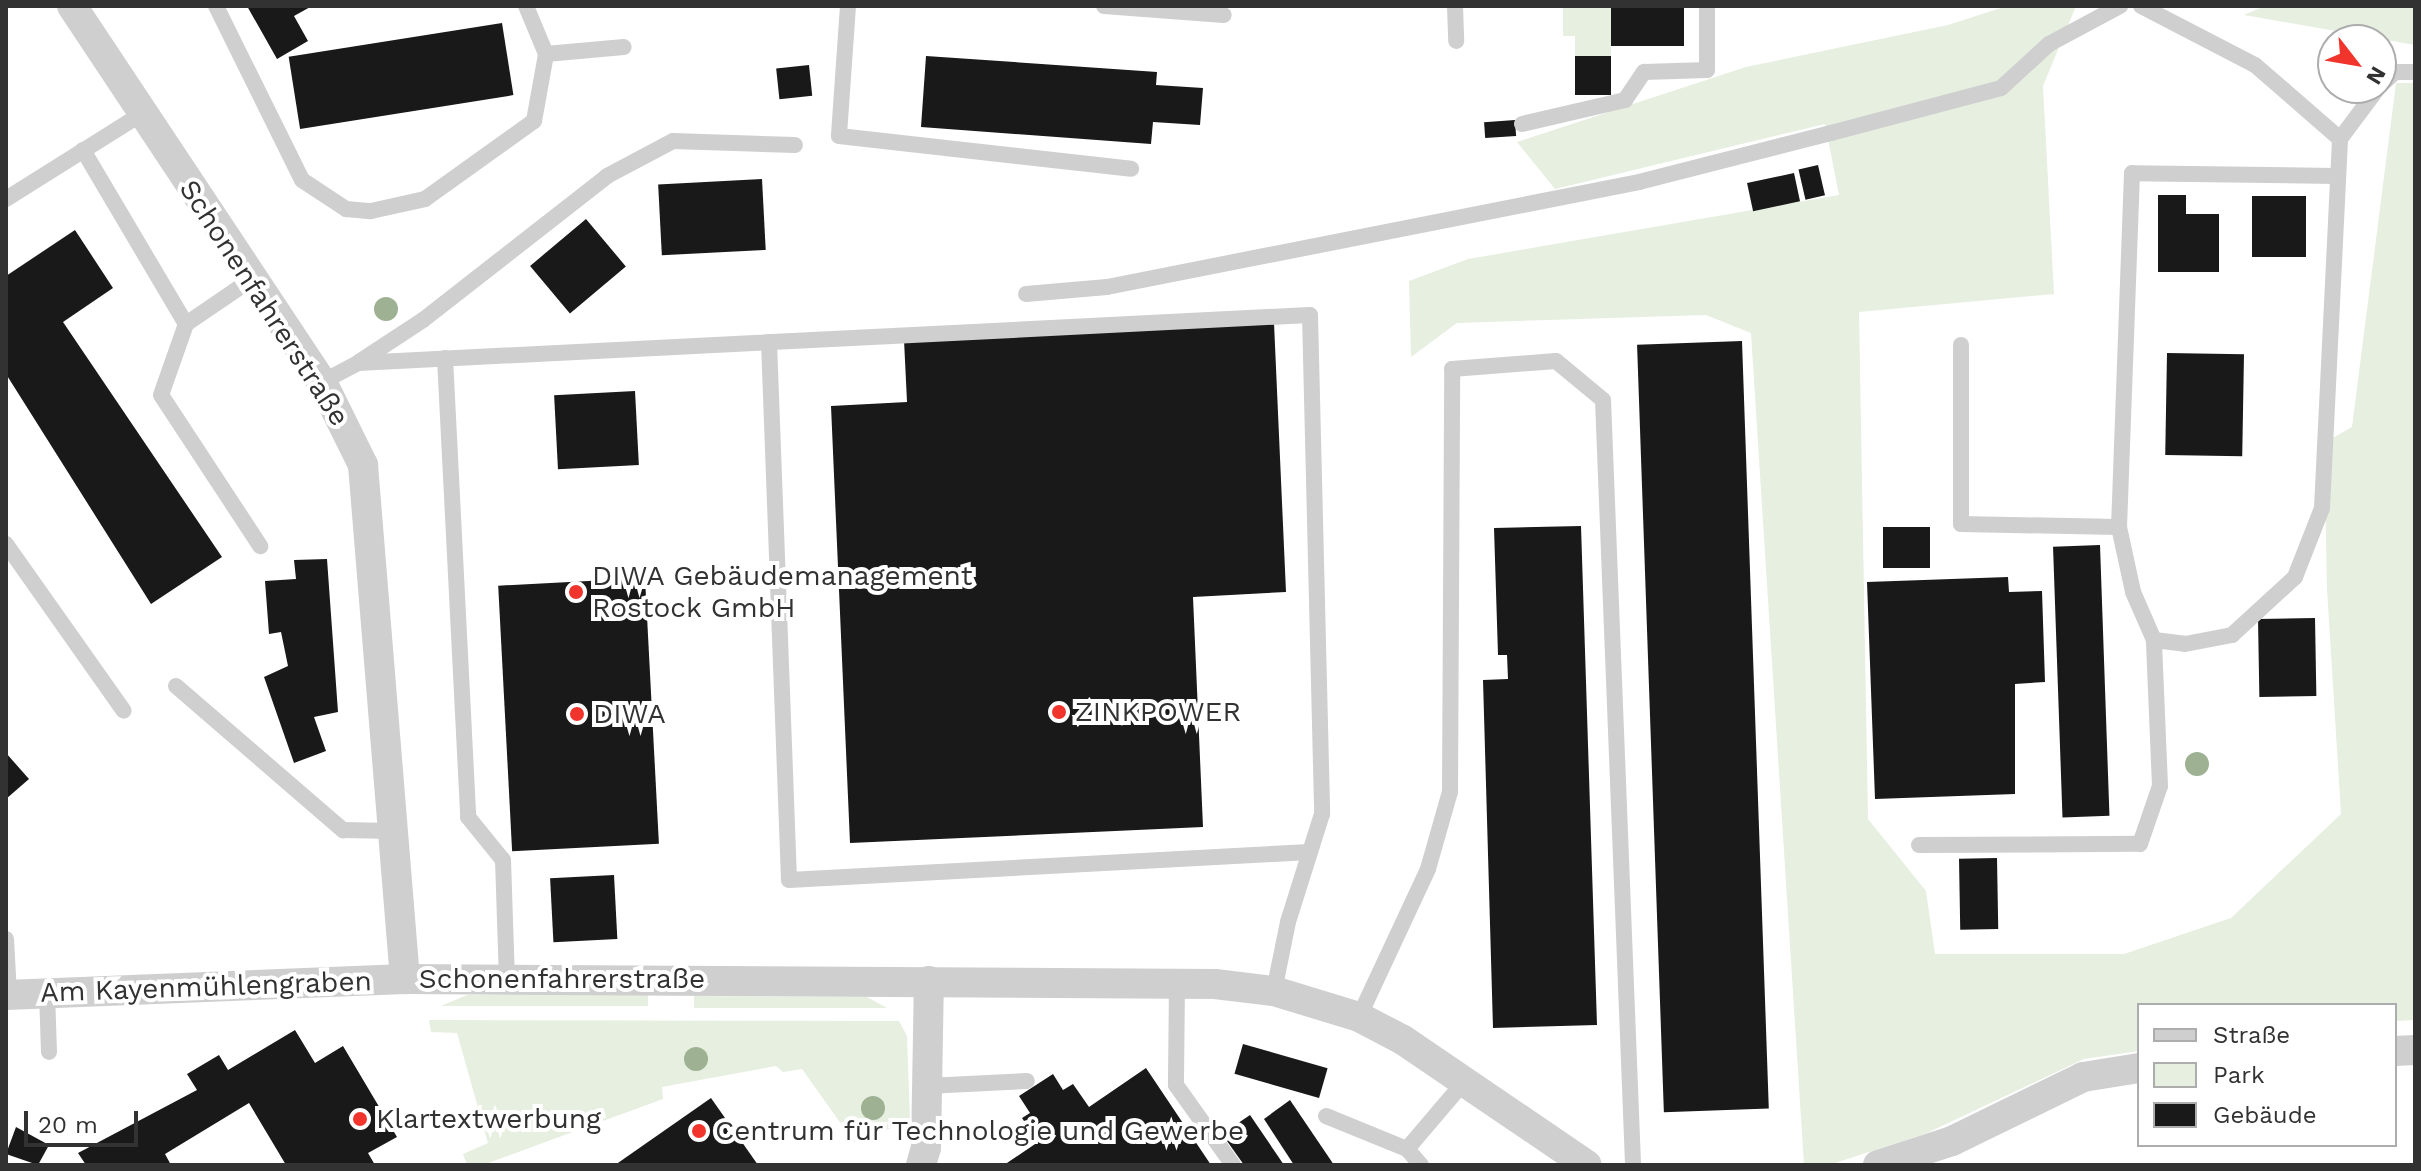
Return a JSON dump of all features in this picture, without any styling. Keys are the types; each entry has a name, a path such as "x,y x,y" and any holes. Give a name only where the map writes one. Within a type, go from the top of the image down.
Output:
{"street":[{"name":"Schonenfahrerstraße","path":"72,6 140,115 322,382 367,479 405,979 1177,984 1274,991 1359,1017 1464,1082 1587,1165"},
{"name":"Am Kayenmühlengraben","path":"7,994 405,979"},
{"path":"928,1159 929,981"},
{"path":"1878,1165 1952,1141 2083,1077 2137,1068"}],"lane":[{"path":"216,6 302,180 346,209 371,211 425,199 534,121 546,54 526,6"},
{"path":"848,6 839,136 1131,169"},
{"path":"1104,6 1224,15"},
{"path":"1455,6 1456,41"},
{"path":"1522,124 1625,100 1644,72 1707,70 1707,6"},
{"path":"1026,294 1107,287 1639,182 1831,133 2001,88 2049,44 2120,6"},
{"path":"2141,6 2255,65 2340,139"},
{"path":"546,54 624,47"},
{"path":"2154,640 2185,644 2232,635 2295,577 2322,508 2340,139 2367,104"},
{"path":"6,199 140,115"},
{"path":"322,382 358,363 423,320 607,176 673,141 795,145"},
{"path":"83,150 186,324"},
{"path":"1919,845 2140,844 2160,786 2154,640 2133,592 2119,527 2132,173 2337,176"},
{"path":"252,279 186,324 161,395 260,546"},
{"path":"358,363 1310,315 1322,814 1309,852 1274,991"},
{"path":"769,342 789,880 1309,852"},
{"path":"1961,345 1961,524 2119,527"},
{"path":"445,358 468,817 503,860 507,979"},
{"path":"1359,1017 1428,869 1450,792 1452,369 1556,361 1603,400 1633,1165"},
{"path":"6,544 124,711"},
{"path":"176,686 343,830 394,831"},
{"path":"6,939 7,994"},
{"path":"1177,984 1176,1085 1233,1165"},
{"path":"47,992 49,1052"},
{"path":"927,1086 1027,1081"},
{"path":"1407,1149 1464,1082"},
{"path":"1326,1116 1407,1149 1421,1165"}],"green space":[{"path":"1563,6 1611,6 1611,56 1575,56 1575,36 1563,36"},
{"path":"2007,6 2076,6 2043,86 2054,294 1859,312 1868,819 1926,891 1935,954 2124,954 2231,918 2341,814 2327,589 2324,443 2352,427 2393,104 2397,104 2397,83 2415,83 2415,1020 2397,1021 2397,1003 2137,1003 2137,1051 2084,1059 1927,1133 1829,1165 1804,1165 1751,333 1706,315 1457,323 1411,357 1409,281 1468,259 1839,195 1825,124 1555,189 1517,142 1746,67 1948,25"},
{"path":"2265,6 2415,6 2415,45 2397,42 2397,24 2317,24 2317,28 2244,15"},
{"path":"648,993 648,1006 441,1006 467,995"},
{"path":"694,996 867,997 887,1008 694,1008"},
{"path":"429,1020 899,1021 907,1036 910,1121 854,1142 802,1069 783,1072 776,1066 662,1087 663,1099 483,1165 467,1165 463,1154 488,1143 457,1033 431,1032"}],"building":[{"path":"247,6 312,6 294,16 308,41 277,59"},
{"path":"1611,6 1684,6 1684,46 1611,46"},
{"path":"502,23 513,95 300,129 289,57"},
{"path":"926,56 1157,72 1156,85 1203,88 1200,125 1153,122 1151,144 921,127"},
{"path":"1575,56 1611,56 1611,95 1575,95"},
{"path":"809,65 812,96 779,99 776,68"},
{"path":"1515,120 1516,136 1485,138 1484,122"},
{"path":"1818,165 1825,195 1805,200 1799,169"},
{"path":"1794,173 1800,201 1753,211 1747,183"},
{"path":"762,179 766,250 662,255 658,184"},
{"path":"2158,195 2186,195 2186,214 2219,214 2219,272 2158,272"},
{"path":"2252,196 2306,196 2306,257 2252,257"},
{"path":"586,219 626,266 570,313 530,266"},
{"path":"75,230 113,288 63,322 222,557 151,604 6,374 6,276"},
{"name":"ZINKPOWER","path":"1274,323 1286,592 1193,597 1203,827 850,843 831,406 907,402 904,340"},
{"path":"1742,341 1769,1109 1664,1112 1637,345"},
{"path":"2167,353 2244,354 2242,456 2165,455"},
{"path":"635,391 639,465 558,469 554,395"},
{"path":"1581,526 1597,1025 1493,1028 1483,680 1508,679 1507,655 1498,655 1494,528"},
{"path":"1883,527 1930,527 1930,568 1883,568"},
{"path":"2100,545 2109,816 2062,817 2053,547"},
{"path":"327,559 338,712 314,717 326,751 294,763 264,677 288,666 281,632 269,634 265,581 296,579 294,560"},
{"path":"2008,577 2009,592 2042,591 2045,682 2015,684 2015,794 1875,799 1867,582"},
{"name":"DIWA","path":"645,578 659,844 512,851 498,586"},
{"path":"2315,618 2316,696 2259,697 2258,619"},
{"path":"6,753 29,779 6,799"},
{"path":"1997,858 1998,929 1960,930 1959,859"},
{"path":"614,875 617,939 553,942 550,878"},
{"path":"295,1030 315,1063 343,1046 397,1137 368,1153 375,1165 286,1165 249,1103 165,1154 171,1165 86,1165 78,1153 197,1090 187,1074 219,1055 228,1070"},
{"path":"1243,1044 1328,1068 1319,1098 1234,1074"},
{"path":"1146,1068 1211,1165 1004,1165 1038,1142 1022,1118 1030,1113 1019,1096 1053,1074 1063,1090 1073,1084 1089,1107"},
{"name":"Centrum für Technologie und Gewerbe","path":"711,1098 758,1165 615,1165"},
{"path":"1290,1100 1334,1165 1294,1165 1264,1119"},
{"path":"1250,1115 1284,1165 1244,1165 1222,1134"},
{"path":"16,1127 49,1145 38,1165 6,1154"}],"place":[{"name":"DIWA Gebäudemanagement Rostock GmbH","path":"576,592"},
{"name":"ZINKPOWER","path":"1059,712"},
{"name":"DIWA","path":"577,714"},
{"name":"Klartextwerbung","path":"360,1119"},
{"name":"Centrum für Technologie und Gewerbe","path":"699,1131"}]}
